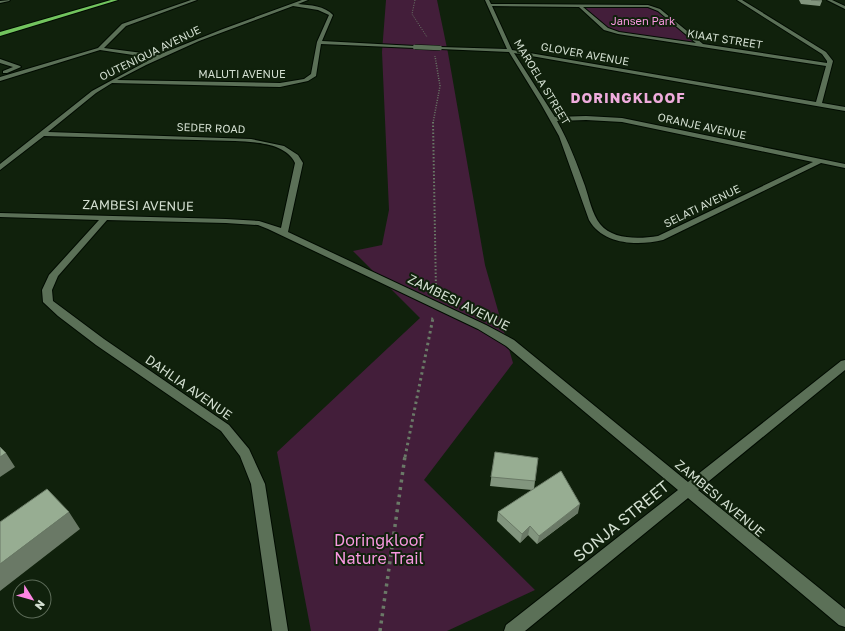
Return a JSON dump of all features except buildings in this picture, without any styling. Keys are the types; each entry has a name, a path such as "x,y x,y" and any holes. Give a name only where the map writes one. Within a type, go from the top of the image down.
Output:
{"highway":[{"path":"0,34 116,0"}],"street":[{"path":"0,2 8,0"},
{"path":"100,49 124,25 195,0"},
{"name":"OUTENIQUA AVENUE","path":"0,168 94,92 111,82 159,57 203,38 306,0"},
{"path":"739,0 824,53 828,57 829,65 819,104"},
{"path":"829,0 845,8"},
{"path":"488,2 579,5 640,5 659,10 702,46"},
{"name":"MAROELA STREET","path":"488,2 511,51 554,119 569,151 593,221"},
{"name":"MALUTI AVENUE","path":"111,82 264,85 306,80 314,75 319,42 331,15 330,13 322,10 292,5"},
{"name":"KIAAT STREET","path":"579,5 606,29 614,32 829,65"},
{"name":"GLOVER AVENUE","path":"319,42 511,51 845,109"},
{"path":"0,79 100,49 159,57"},
{"path":"0,61 18,67 0,74"},
{"name":"ORANJE AVENUE","path":"554,119 586,118 622,120 845,166"},
{"name":"SEDER ROAD","path":"42,134 235,139 265,143 283,148 294,155 298,159 299,163 284,233"},
{"name":"SELATI AVENUE","path":"593,221 602,231 623,239 641,241 660,238 820,161"},
{"name":"ZAMBESI AVENUE","path":"0,216 259,223 284,233 482,327 510,343 845,619"},
{"name":"DAHLIA AVENUE","path":"104,219 54,275 47,290 48,302 100,342 225,428 245,453 258,484 280,631"},
{"name":"SONJA STREET","path":"512,631 845,364"}],"path":[{"path":"415,0 412,14 428,39"},
{"path":"434,53 440,86 433,123 436,291"},
{"path":"380,631 402,470 433,316"}],"green space":[{"name":"Doringkloof Nature Trail","path":"386,0 437,0 448,53 485,265 513,363 424,480 535,590 447,631 311,631 277,452 420,318 353,251 382,245 389,210 382,52"},
{"name":"Jansen Park","path":"635,4 657,8 697,44 617,32 607,28 582,5"}],"district":[{"name":"DORINGKLOOF","path":"628,98"}]}
